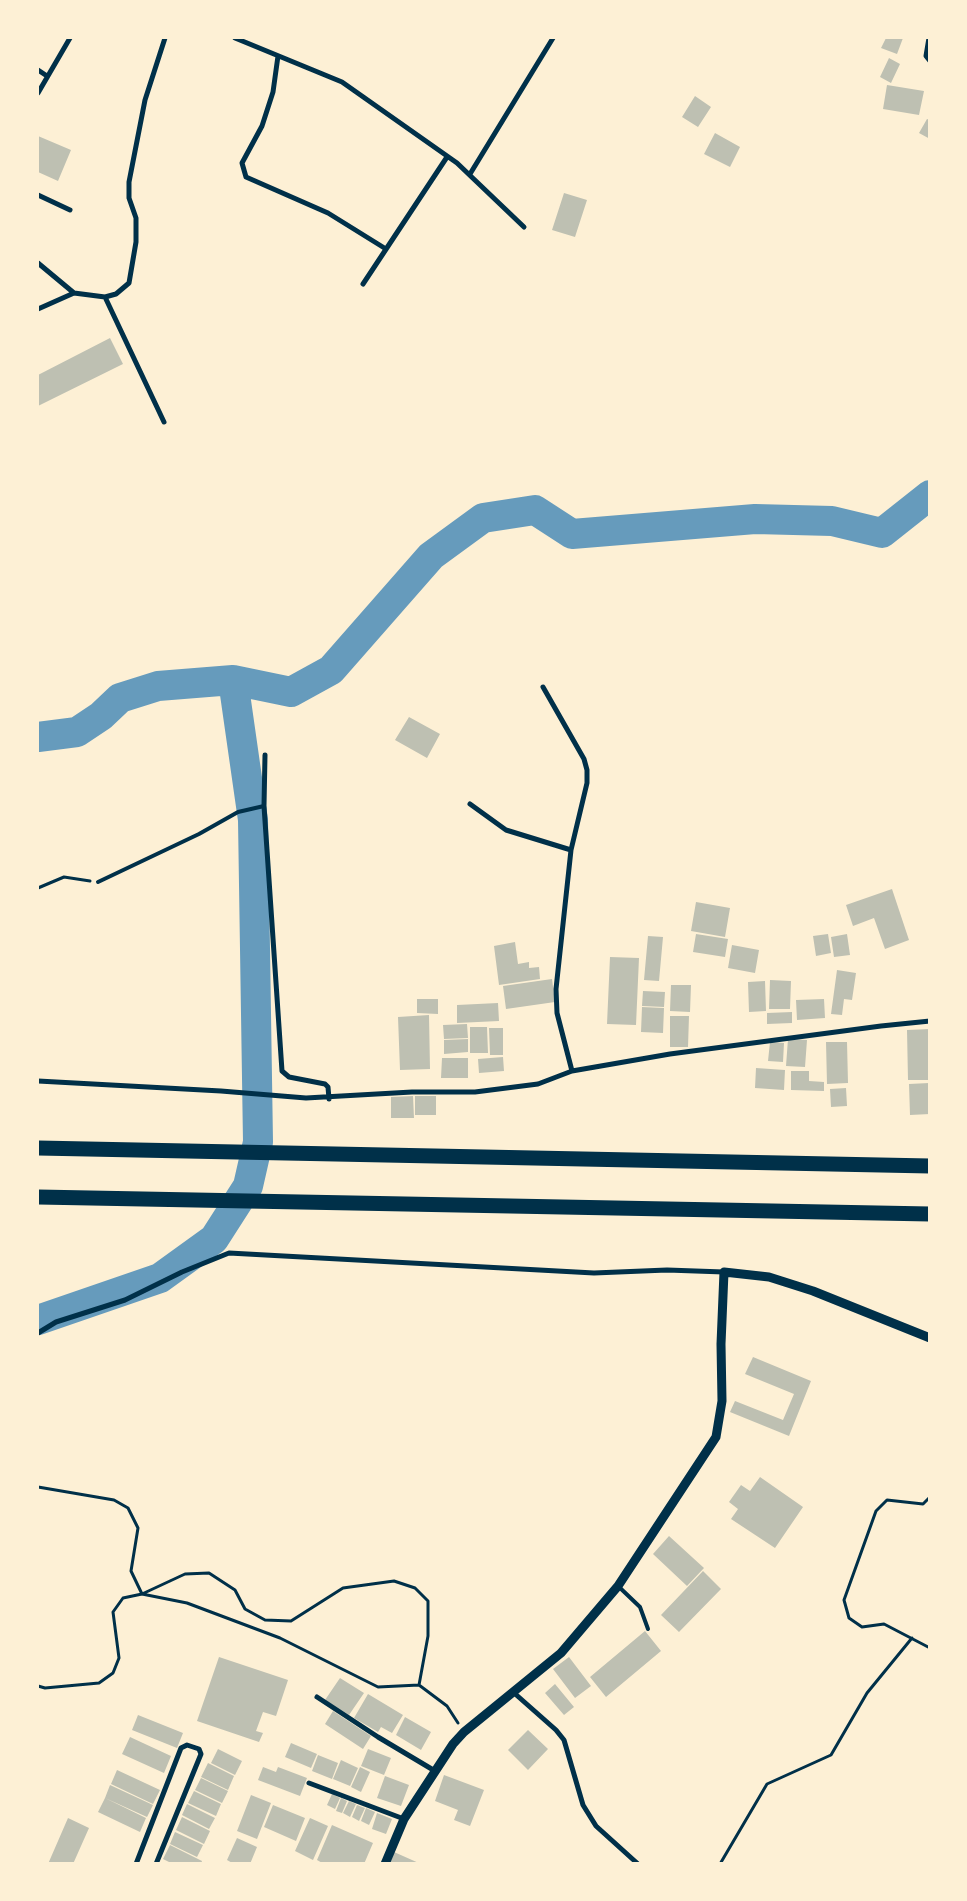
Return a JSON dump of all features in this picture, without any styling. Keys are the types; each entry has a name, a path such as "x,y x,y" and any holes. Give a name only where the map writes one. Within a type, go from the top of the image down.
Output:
{"highway":[{"path":"38,1148 930,1166"},
{"path":"38,1197 930,1214"}],"street":[{"path":"38,93 70,38"},
{"path":"38,263 74,292 105,297 116,294 129,284 136,242 136,218 129,198 129,182 145,100 165,38"},
{"path":"235,38 342,82 470,174 524,226"},
{"path":"470,174 553,38"},
{"path":"929,38 926,56 930,61"},
{"path":"278,56 273,92 264,118 242,163 246,177 328,213 386,249"},
{"path":"38,70 47,76"},
{"path":"363,284 447,157"},
{"path":"38,195 70,210"},
{"path":"38,309 74,292"},
{"path":"105,297 164,422"},
{"path":"543,686 584,759 587,770 587,783 571,850 556,989 557,1013 572,1070"},
{"path":"265,755 264,806 282,1071 289,1077 325,1084 328,1087 329,1099"},
{"path":"470,804 506,830 571,850"},
{"path":"38,1081 329,1099 412,1092 474,1092 538,1084 572,1070 734,1045 930,1021"},
{"path":"38,1333 56,1322 124,1300 229,1252 594,1273 667,1270 724,1272 769,1277 813,1290 930,1338"},
{"path":"385,1864 404,1819 435,1771 464,1732 561,1653 618,1586 716,1437 722,1402 721,1344 724,1272"},
{"path":"513,1692 556,1730 564,1740 583,1805 596,1826 638,1864"},
{"path":"317,1696 378,1737 435,1771"},
{"path":"136,1864 181,1748 187,1744 199,1749 201,1754 156,1864"},
{"path":"309,1783 404,1819"}],"lane":[{"path":"98,882 199,834 238,812 264,806"},
{"path":"618,1586 640,1608 648,1629"}],"path":[{"path":"38,888 64,876 98,882"},
{"path":"38,1487 114,1500 128,1508 138,1528 131,1571 142,1594"},
{"path":"930,1497 923,1504 887,1500 876,1511 844,1600 849,1618 862,1627 884,1624 930,1648"},
{"path":"38,1686 45,1688 98,1683 113,1673 119,1658 114,1612 123,1598 142,1594 185,1574 209,1573 235,1590 245,1609 265,1620 291,1621 343,1588 394,1581 415,1588 428,1601 428,1636 419,1686"},
{"path":"142,1594 187,1603 280,1638 378,1687 419,1686 447,1706 464,1732"},
{"path":"720,1864 767,1784 831,1754 867,1693 912,1638"}],"building":[{"path":"886,38 903,38 897,54 881,48"},
{"path":"889,58 900,64 891,83 880,77"},
{"path":"887,85 924,91 919,115 883,109"},
{"path":"695,96 711,107 698,127 682,117"},
{"path":"927,119 930,120 930,139 919,133"},
{"path":"715,133 740,147 730,167 704,154"},
{"path":"38,136 71,150 58,181 38,172"},
{"path":"564,193 587,200 575,237 552,230"},
{"path":"110,338 123,364 38,406 38,375"},
{"path":"409,717 440,734 427,758 395,740"},
{"path":"892,889 909,940 885,949 874,918 853,926 846,905"},
{"path":"696,902 730,908 725,937 691,931"},
{"path":"696,934 728,939 725,957 693,952"},
{"path":"828,934 831,953 816,956 813,936"},
{"path":"847,934 850,955 834,957 831,937"},
{"path":"648,936 663,937 659,981 644,980"},
{"path":"515,942 518,964 529,962 529,968 539,967 540,979 499,985 494,946"},
{"path":"732,945 759,950 755,973 728,968"},
{"path":"610,957 639,958 636,1025 607,1024"},
{"path":"837,970 856,973 852,1000 844,999 842,1015 831,1014"},
{"path":"552,979 555,1002 506,1009 503,986"},
{"path":"770,980 791,981 790,1009 769,1009"},
{"path":"765,981 766,1011 749,1012 748,982"},
{"path":"671,985 691,985 690,1012 670,1011"},
{"path":"643,991 665,992 664,1007 642,1006"},
{"path":"417,999 438,999 438,1014 417,1013"},
{"path":"824,999 825,1018 797,1020 796,1000"},
{"path":"498,1003 499,1021 457,1023 457,1005"},
{"path":"642,1007 664,1008 663,1033 641,1032"},
{"path":"792,1012 792,1023 767,1024 767,1013"},
{"path":"429,1015 430,1069 400,1070 398,1017"},
{"path":"670,1016 689,1016 688,1047 670,1047"},
{"path":"467,1024 468,1038 444,1039 443,1025"},
{"path":"470,1027 487,1027 488,1053 470,1053"},
{"path":"489,1028 503,1028 503,1055 490,1055"},
{"path":"930,1029 930,1080 908,1080 907,1030"},
{"path":"468,1039 468,1052 444,1054 444,1040"},
{"path":"788,1039 807,1040 805,1067 786,1066"},
{"path":"770,1042 784,1043 783,1062 768,1061"},
{"path":"826,1042 847,1042 848,1083 827,1084"},
{"path":"503,1057 504,1071 479,1073 478,1059"},
{"path":"442,1058 468,1058 468,1078 441,1078"},
{"path":"756,1068 785,1070 784,1090 755,1088"},
{"path":"791,1071 809,1071 809,1081 824,1082 824,1091 791,1090"},
{"path":"929,1083 930,1114 910,1115 909,1084"},
{"path":"846,1088 847,1106 831,1107 830,1089"},
{"path":"413,1096 414,1118 391,1118 391,1097"},
{"path":"415,1096 436,1096 436,1115 415,1115"},
{"path":"753,1357 811,1381 789,1436 730,1412 735,1401 783,1420 794,1394 745,1374"},
{"path":"760,1477 803,1507 775,1548 731,1519 738,1509 729,1502 741,1485 750,1491"},
{"path":"669,1536 704,1568 687,1586 653,1554"},
{"path":"703,1571 721,1589 679,1632 661,1615"},
{"path":"645,1631 661,1651 606,1697 590,1677"},
{"path":"219,1657 288,1680 276,1716 263,1712 256,1731 263,1733 259,1742 197,1721"},
{"path":"569,1657 591,1686 575,1698 553,1669"},
{"path":"340,1678 364,1693 349,1715 325,1700"},
{"path":"555,1684 574,1707 564,1715 545,1693"},
{"path":"368,1694 403,1715 392,1733 381,1727 378,1732 354,1718"},
{"path":"333,1711 371,1736 363,1749 325,1724"},
{"path":"138,1715 183,1733 177,1748 132,1730"},
{"path":"405,1717 431,1732 421,1750 396,1735"},
{"path":"528,1730 548,1749 528,1770 508,1750"},
{"path":"130,1737 171,1756 164,1773 122,1754"},
{"path":"291,1743 317,1754 311,1768 285,1757"},
{"path":"218,1749 242,1761 235,1775 211,1763"},
{"path":"368,1749 391,1758 384,1775 361,1766"},
{"path":"318,1755 338,1763 332,1779 312,1771"},
{"path":"341,1760 358,1768 350,1786 333,1779"},
{"path":"208,1763 234,1776 228,1790 201,1777"},
{"path":"263,1767 276,1772 278,1767 307,1778 300,1796 258,1780"},
{"path":"360,1767 370,1772 361,1792 351,1787"},
{"path":"117,1770 160,1790 153,1804 111,1784"},
{"path":"444,1775 484,1790 470,1826 454,1820 458,1810 435,1801"},
{"path":"385,1776 409,1785 401,1806 377,1798"},
{"path":"201,1778 228,1791 222,1803 195,1790"},
{"path":"110,1785 153,1805 147,1817 105,1798"},
{"path":"194,1791 221,1804 216,1816 188,1803"},
{"path":"332,1794 340,1798 335,1809 327,1805"},
{"path":"251,1795 271,1803 257,1839 237,1831"},
{"path":"105,1798 146,1818 140,1832 98,1812"},
{"path":"341,1798 347,1801 342,1813 336,1811"},
{"path":"349,1801 356,1804 350,1817 343,1813"},
{"path":"187,1804 215,1818 209,1829 182,1815"},
{"path":"273,1805 305,1818 296,1841 264,1827"},
{"path":"357,1805 365,1808 359,1821 352,1817"},
{"path":"366,1808 375,1812 369,1825 361,1821"},
{"path":"377,1813 392,1819 386,1834 372,1829"},
{"path":"182,1817 210,1831 204,1844 176,1830"},
{"path":"68,1818 89,1828 73,1864 48,1864"},
{"path":"310,1818 328,1826 313,1860 295,1851"},
{"path":"332,1825 373,1843 364,1864 324,1864 317,1860"},
{"path":"175,1832 203,1845 197,1857 170,1844"},
{"path":"237,1838 257,1847 250,1864 234,1864 227,1860"},
{"path":"170,1845 202,1861 201,1864 173,1864 163,1859"},
{"path":"394,1852 421,1864 390,1864"}],"waterway":[{"path":"38,1320 160,1278 214,1239 248,1186 258,1142 253,820 233,680 291,692 331,670 431,556 483,518 535,510 572,534 755,519 832,521 882,533 930,495"},
{"path":"38,737 77,732 101,716 120,698 158,686 233,680"}]}
